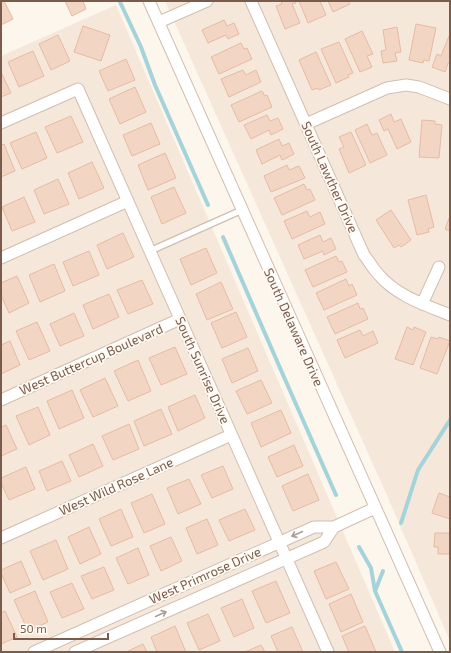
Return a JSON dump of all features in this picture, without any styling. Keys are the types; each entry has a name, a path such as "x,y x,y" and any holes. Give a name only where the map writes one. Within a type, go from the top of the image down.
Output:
{"street":[{"name":"South Delaware Drive","path":"149,1 440,652"},
{"path":"159,22 207,1"},
{"name":"South Lawther Drive","path":"251,1 364,254 379,276 398,291 422,304 450,315"},
{"path":"306,124 387,88 406,85 419,87 450,99"},
{"name":"South Sunrise Drive","path":"1,123 78,89 328,652"},
{"path":"1,258 128,201"},
{"path":"422,304 439,267"},
{"name":"West Buttercup Boulevard","path":"1,400 180,319"},
{"name":"West Wild Rose Lane","path":"1,538 231,435"},
{"name":"West Primrose Drive","path":"34,652 314,526 334,526 375,508"},
{"name":"West Primrose Drive","path":"74,652 324,542 334,526"}],"lane":[{"path":"150,251 242,210"}],"shaded area":[{"path":"165,1 450,1 450,641 385,491"},
{"path":"116,5 395,652 1,652 1,56"}],"building":[{"path":"1,1 4,1 13,19 1,25"},
{"path":"65,1 83,1 86,9 72,16"},
{"path":"281,1 295,1 296,3 292,4 300,23 285,29 276,6 282,4"},
{"path":"299,1 320,1 326,15 308,23"},
{"path":"328,1 348,1 350,4 333,12"},
{"path":"224,20 227,26 234,23 239,34 228,39 226,35 208,43 202,30"},
{"path":"416,24 436,28 429,61 424,60 423,63 409,60"},
{"path":"83,26 110,35 101,61 74,52"},
{"path":"397,27 401,52 395,53 397,61 383,63 381,51 386,50 383,30"},
{"path":"362,31 373,54 367,56 372,67 360,72 345,39"},
{"path":"58,35 70,61 51,70 39,44"},
{"path":"449,36 450,64 448,63 445,72 432,67 437,54 441,56"},
{"path":"339,42 353,73 348,75 349,77 336,83 321,49"},
{"path":"241,43 244,49 247,48 252,59 219,74 211,57"},
{"path":"33,51 44,76 19,87 8,62"},
{"path":"316,52 331,85 319,90 318,88 312,90 299,60"},
{"path":"126,59 135,80 108,91 99,71"},
{"path":"243,70 246,75 256,70 261,82 229,97 221,79"},
{"path":"1,72 11,93 1,97"},
{"path":"135,87 146,112 120,124 109,99"},
{"path":"262,91 265,96 267,95 272,107 239,122 231,105"},
{"path":"391,114 394,122 401,119 411,142 397,149 388,129 384,131 379,120"},
{"path":"267,115 270,121 278,118 283,129 271,135 269,130 251,139 244,125"},
{"path":"71,116 83,142 57,153 45,127"},
{"path":"422,120 435,121 435,124 442,125 439,158 419,157"},
{"path":"151,123 160,144 132,156 123,135"},
{"path":"367,124 372,135 377,133 387,155 370,163 355,130"},
{"path":"36,132 47,158 22,169 10,143"},
{"path":"351,132 366,165 349,173 339,149 344,147 339,137"},
{"path":"279,139 282,146 289,143 294,154 282,160 280,155 262,164 256,150"},
{"path":"4,144 15,171 1,177 1,145"},
{"path":"165,153 176,178 148,190 138,165"},
{"path":"92,162 104,188 79,199 68,173"},
{"path":"287,165 289,170 299,166 305,178 271,192 264,176"},
{"path":"58,179 69,204 44,214 34,190"},
{"path":"304,184 307,190 310,189 315,200 282,215 274,198"},
{"path":"174,187 186,213 162,224 151,197"},
{"path":"426,195 434,227 428,229 429,232 417,235 408,200"},
{"path":"24,197 35,222 12,231 2,207"},
{"path":"391,210 411,240 401,247 399,245 394,248 376,220"},
{"path":"307,211 310,217 320,212 325,224 292,239 284,221"},
{"path":"450,216 450,231 445,229"},
{"path":"123,233 134,257 107,269 97,245"},
{"path":"320,235 323,242 331,238 336,249 324,255 323,251 304,259 298,245"},
{"path":"206,248 217,273 191,285 180,259"},
{"path":"89,251 99,275 73,286 63,262"},
{"path":"336,256 339,262 342,261 347,272 313,287 305,270"},
{"path":"54,264 65,291 40,302 29,275"},
{"path":"17,276 29,303 9,313 1,295 1,283"},
{"path":"346,279 349,286 352,284 357,295 324,310 316,293"},
{"path":"142,280 153,304 128,314 117,290"},
{"path":"221,282 233,309 207,320 196,294"},
{"path":"109,294 119,317 93,329 83,305"},
{"path":"358,303 360,309 363,308 368,319 335,334 327,317"},
{"path":"236,312 247,337 222,348 211,323"},
{"path":"74,313 84,336 60,346 50,324"},
{"path":"37,322 50,351 29,360 16,331"},
{"path":"407,327 413,330 414,327 426,332 413,365 395,359"},
{"path":"360,330 363,336 373,331 378,343 345,358 337,340"},
{"path":"431,337 438,339 439,337 450,341 437,374 420,368"},
{"path":"10,341 20,365 1,374 1,345"},
{"path":"175,347 187,374 161,385 149,358"},
{"path":"248,348 258,371 232,383 222,359"},
{"path":"138,360 151,391 128,401 114,371"},
{"path":"105,378 118,406 93,417 80,390"},
{"path":"261,380 272,403 247,414 236,391"},
{"path":"72,390 84,418 59,429 47,401"},
{"path":"195,395 205,418 178,431 168,407"},
{"path":"38,407 50,435 29,445 16,416"},
{"path":"161,409 172,434 144,446 134,421"},
{"path":"281,410 291,433 261,447 251,423"},
{"path":"129,424 139,449 113,460 102,436"},
{"path":"6,425 17,449 1,456 1,427"},
{"path":"93,444 103,466 79,477 69,455"},
{"path":"294,445 303,466 277,477 268,457"},
{"path":"62,461 71,481 47,491 39,471"},
{"path":"223,466 233,489 212,498 201,475"},
{"path":"26,467 35,489 9,500 1,483 1,478"},
{"path":"308,474 319,500 293,511 282,486"},
{"path":"189,479 201,504 178,514 167,488"},
{"path":"439,493 450,497 450,519 432,513"},
{"path":"152,494 165,524 144,533 131,503"},
{"path":"121,509 133,537 111,546 99,519"},
{"path":"245,509 255,530 229,541 219,520"},
{"path":"207,519 218,545 197,554 186,528"},
{"path":"89,527 101,554 80,564 68,537"},
{"path":"435,533 450,533 450,554 438,554 438,547 434,547"},
{"path":"171,537 182,561 161,571 150,546"},
{"path":"56,540 68,569 43,580 30,551"},
{"path":"138,548 149,575 128,584 116,558"},
{"path":"21,561 31,584 10,593 1,570"},
{"path":"336,562 349,589 326,599 314,571"},
{"path":"104,567 114,590 92,599 81,576"},
{"path":"276,581 290,613 266,623 252,591"},
{"path":"72,583 84,609 62,618 50,592"},
{"path":"35,591 48,622 28,631 14,600"},
{"path":"351,594 363,622 341,632 329,604"},
{"path":"242,599 254,628 234,637 221,608"},
{"path":"5,611 17,637 1,644 1,613"},
{"path":"208,614 220,641 199,650 187,623"},
{"path":"175,626 186,652 157,652 151,637"},
{"path":"365,626 376,652 349,652 342,636"},
{"path":"292,627 303,652 278,652 271,636"},
{"path":"143,644 147,652 126,652"},
{"path":"261,645 265,652 245,652"}],"waterway":[{"path":"120,2 141,47 155,85 208,205"},
{"path":"223,237 336,495"},
{"path":"401,523 418,470 450,420"},
{"path":"359,547 371,568 375,591 402,652"},
{"path":"375,591 383,571"}]}
